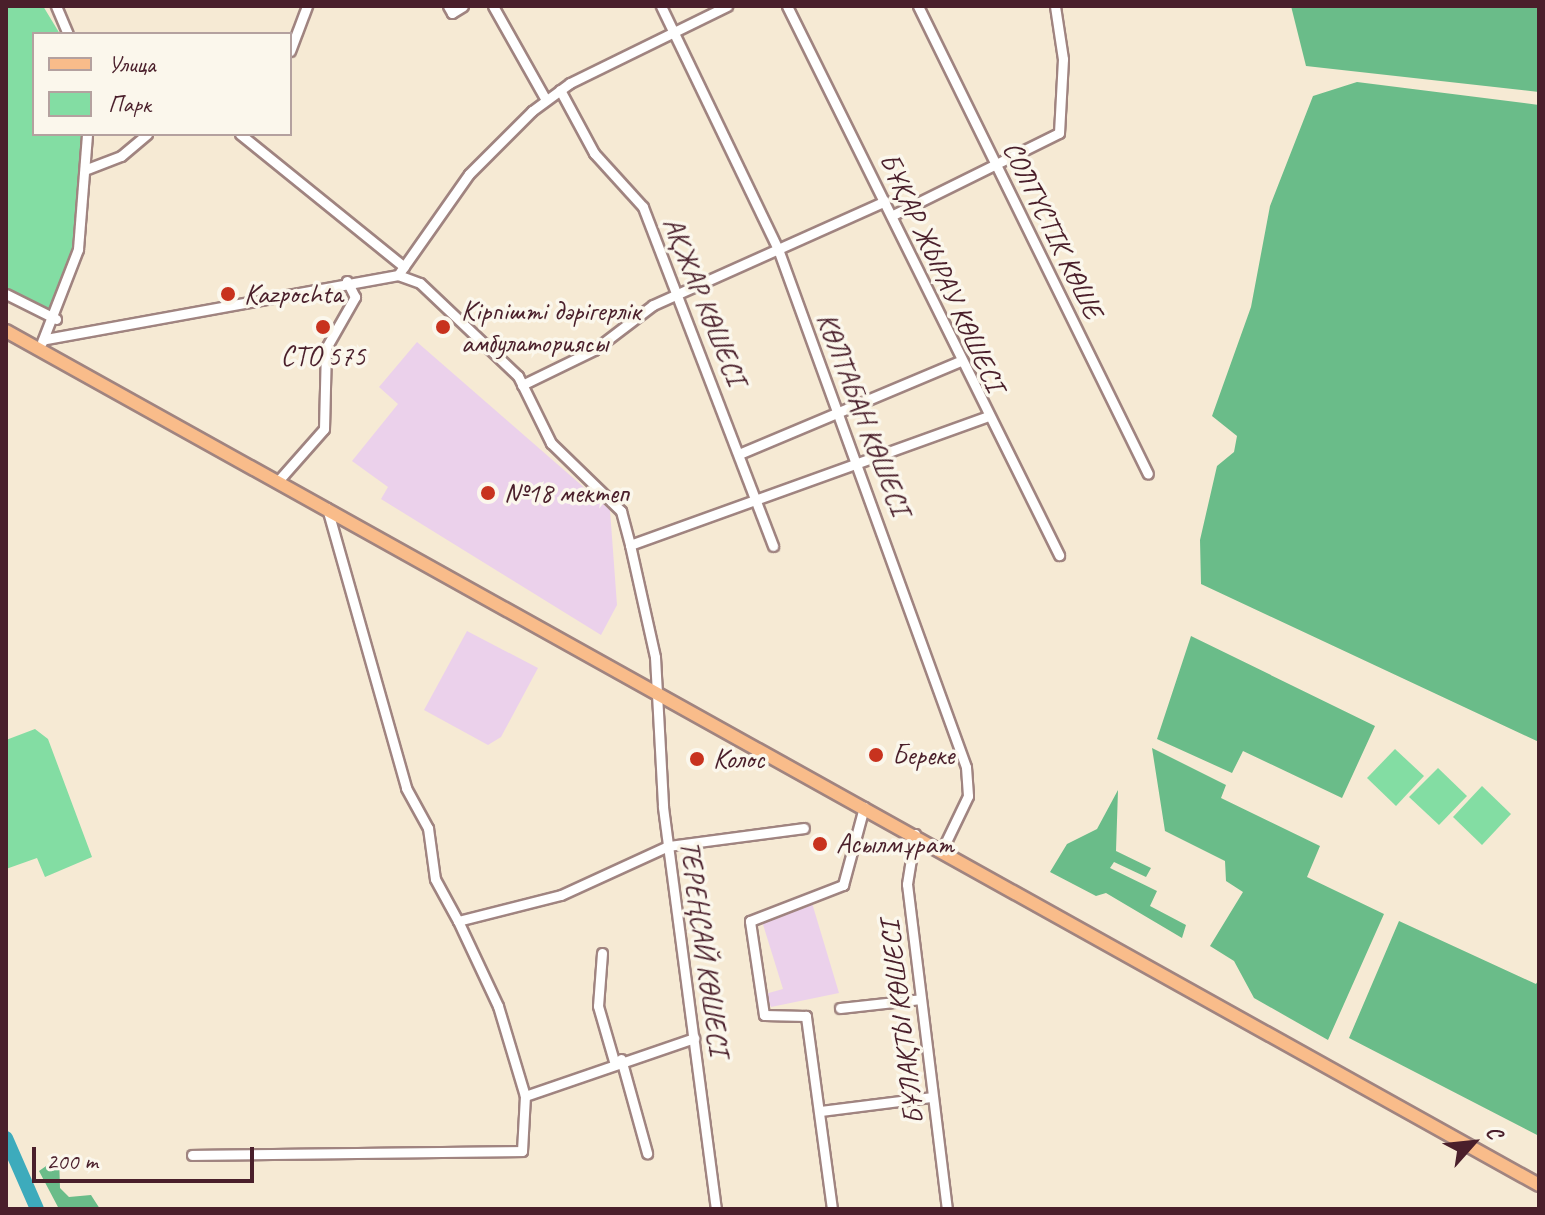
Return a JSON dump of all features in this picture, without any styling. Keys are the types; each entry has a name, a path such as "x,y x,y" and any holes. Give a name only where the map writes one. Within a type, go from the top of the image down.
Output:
{"main road":[{"path":"6,331 42,343 278,481 943,848 1539,1185"}],"street":[{"path":"56,6 67,32"},
{"path":"292,46 307,6"},
{"path":"448,6 452,13 463,6"},
{"path":"493,6 546,100"},
{"name":"КӨЛТАБАН КӨШЕСІ","path":"661,6 778,249 860,463 966,767 968,796 943,848"},
{"path":"42,343 401,271 469,174 546,100 560,90 727,6"},
{"name":"БҰҚАР ЖЫРАУ КӨШЕСІ","path":"787,6 893,215 986,417 1008,444 1059,555"},
{"name":"СОЛТҮСТІК КӨШЕ","path":"918,6 1148,474"},
{"path":"893,215 1059,133 1063,59 1055,6"},
{"name":"АҚЖАР КӨШЕСІ","path":"560,90 594,153 643,207 679,294 773,546"},
{"path":"42,343 56,319 78,249 87,169 87,136"},
{"path":"87,169 144,136"},
{"name":"ТЕРЕҢСАЙ КӨШЕСІ","path":"242,136 401,271 420,283 522,385 551,443 621,511 658,692 668,846 716,1209"},
{"path":"522,385 594,350 679,294 885,201"},
{"path":"278,481 324,429 326,348 355,297 347,281"},
{"path":"6,294 56,319"},
{"path":"739,454 960,361"},
{"path":"630,545 986,417"},
{"path":"192,1155 290,1149 515,1155 527,1144 525,1096 498,1006 435,879 428,828 406,788 327,508"},
{"path":"832,1209 806,1016 766,1017 752,918 843,885 864,807"},
{"path":"458,921 548,899 668,846 804,828"},
{"name":"БҰЛАҚТЫ КӨШЕСІ","path":"915,834 907,884 947,1209"},
{"path":"602,953 598,1006 647,1153"},
{"path":"840,1008 921,999"},
{"path":"525,1096 618,1060 694,1038"},
{"path":"821,1111 932,1097"}],"shaded area":[{"name":"№18 мектеп","path":"417,342 610,510 617,605 601,635 381,499 388,487 352,461 398,404 379,387"},
{"path":"467,631 538,668 501,737 488,745 424,710"},
{"path":"812,903 839,993 771,1007 765,994 783,989 761,918"}],"green space":[{"path":"6,6 43,6 59,32 32,32 32,136 85,136 71,276 56,319 6,295"},
{"path":"1291,6 1539,6 1539,92 1306,66"},
{"path":"1357,82 1539,105 1539,742 1201,584 1200,540 1217,466 1234,452 1237,436 1212,416 1251,307 1270,206 1313,96"},
{"path":"1191,636 1375,726 1342,798 1243,751 1232,773 1157,739"},
{"path":"35,729 48,739 92,857 45,877 37,858 6,869 6,740"},
{"path":"1152,748 1226,785 1221,798 1320,846 1307,877 1384,914 1328,1040 1254,998 1234,961 1210,946 1243,892 1226,881 1225,861 1165,831"},
{"path":"1395,749 1424,776 1396,806 1367,778"},
{"path":"1438,768 1467,796 1439,825 1409,797"},
{"path":"1482,786 1511,814 1482,845 1453,817"},
{"path":"1118,790 1116,851 1151,868 1146,877 1114,862 1110,868 1157,891 1150,906 1186,925 1182,938 1106,893 1096,896 1050,872 1067,844 1097,829"},
{"path":"1399,921 1536,984 1539,979 1539,1136 1349,1038"},
{"path":"59,1157 60,1188 69,1197 91,1195 100,1209 59,1209 39,1171"}],"waterway":[{"path":"6,1138 37,1209"}],"place":[{"name":"Kazpochta","path":"228,294"},
{"name":"СТО 575","path":"323,327"},
{"name":"Кірпішті дәрігерлік амбулаториясы","path":"443,327"},
{"name":"№18 мектеп","path":"488,493"},
{"name":"Береке","path":"876,755"},
{"name":"Колос","path":"697,759"},
{"name":"Асылмұрат","path":"820,844"}]}
